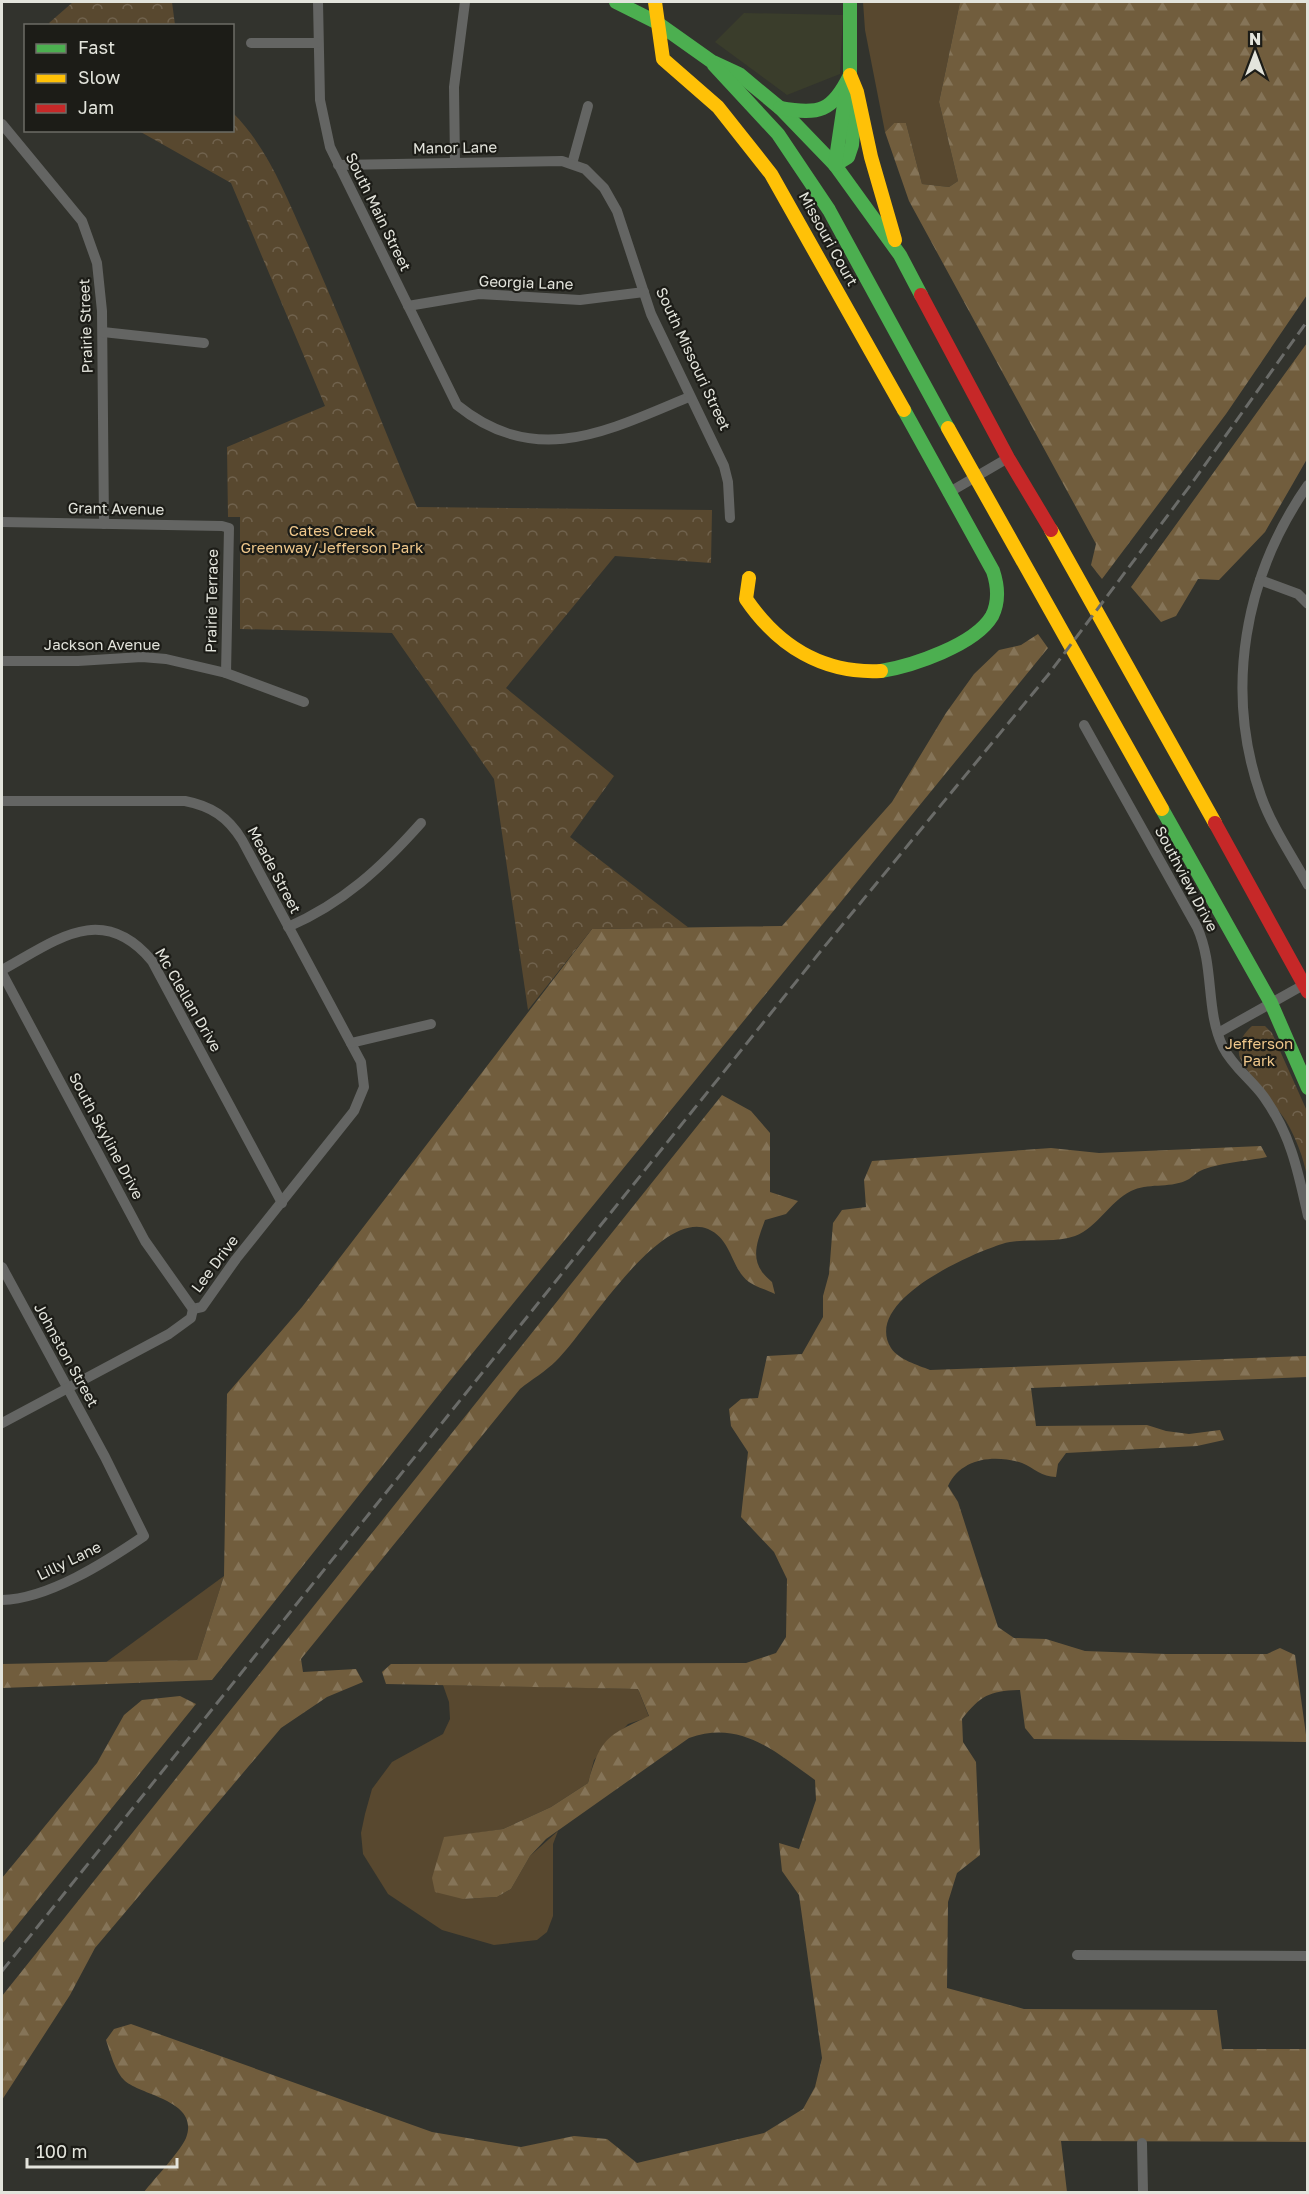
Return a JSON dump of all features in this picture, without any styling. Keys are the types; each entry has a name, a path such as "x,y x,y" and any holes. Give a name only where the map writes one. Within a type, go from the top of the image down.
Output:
{"main road":[{"path":"616,2 656,22 711,61 739,74 780,108 835,165 900,255 1008,458 1078,576 1306,987"},
{"path":"655,2 656,22"},
{"path":"796,157 813,167 824,169 848,157 852,146 854,120 850,75 850,2"},
{"name":"Missouri Court","path":"656,22 663,59 690,80 725,114 762,161 790,203 993,571 997,599 990,621 963,640 932,657 907,666 879,671 852,670 819,662 783,642 756,615 746,599 749,578"},
{"path":"711,61 796,157 840,232 1271,1003 1308,1088"},
{"path":"780,108 804,112 822,110 840,97 850,75"},
{"path":"850,75 857,92 881,194 900,255"},
{"path":"835,165 832,187 840,232"}],"street":[{"name":"South Main Street","path":"318,2 317,43 324,124 338,165 457,405 471,417 489,427 526,438 574,437 604,432 688,397"},
{"path":"455,163 454,87 465,2"},
{"path":"251,43 317,43"},
{"path":"572,164 588,106"},
{"name":"Prairie Street","path":"2,124 82,221 98,269 103,332 104,524"},
{"name":"Manor Lane","path":"338,165 572,164"},
{"name":"South Missouri Street","path":"572,164 590,173 604,188 617,212 644,292 688,397 724,466 728,482 730,518"},
{"name":"Georgia Lane","path":"408,306 479,294 580,300 644,292"},
{"path":"103,332 204,343"},
{"path":"948,493 1008,458"},
{"path":"1308,485 1278,535 1260,579 1245,643 1242,711 1250,761 1262,799 1308,885"},
{"name":"Grant Avenue","path":"2,522 222,525 229,528"},
{"name":"Prairie Terrace","path":"226,674 229,528"},
{"path":"1260,579 1298,594 1308,604"},
{"name":"Jackson Avenue","path":"2,661 78,661 142,657 182,662 226,674 304,702"},
{"name":"Southview Drive","path":"1084,725 1197,927 1210,969 1213,1015 1218,1033 1230,1058 1263,1095 1288,1137 1295,1156 1308,1216"},
{"name":"Meade Street","path":"2,801 185,801 207,806 219,813 234,828 351,1043"},
{"path":"288,927 332,906 356,889 386,863 420,823"},
{"name":"Mc Clellan Drive","path":"2,971 74,931 86,929 111,932 134,943 152,962 282,1203"},
{"name":"South Skyline Drive","path":"2,971 145,1241 193,1309"},
{"path":"1218,1033 1271,1003 1306,987"},
{"path":"351,1043 431,1024"},
{"name":"Lee Drive","path":"2,1423 169,1334 191,1318 193,1309 202,1307 236,1259 282,1203 360,1099 364,1074 351,1043"},
{"name":"Johnston Street","path":"2,1267 105,1456 144,1536"},
{"name":"Lilly Lane","path":"2,1600 44,1591 86,1570 144,1536"},
{"path":"1077,1955 1308,1956"},
{"path":"1142,2143 1143,2193"}],"shaded area":[{"path":"744,13 843,15 840,74 787,95 715,42"}],"green space":[{"path":"73,2 172,2 175,24 50,24"},
{"path":"863,2 960,2 939,102 958,181 949,187 922,184 906,123 894,123 885,132 865,30"},
{"path":"960,2 1307,2 1307,295 1226,414 1102,579 1091,565 1096,544 909,201 885,132 894,123 906,123 922,184 949,187 958,181 939,102"},
{"name":"Cates Creek Greenway/Jefferson Park","path":"234,114 256,141 283,188 320,271 417,507 712,510 711,563 615,556 506,688 614,776 570,837 689,928 592,929 528,1010 494,779 392,633 240,629 240,517 228,517 227,447 325,406 231,183 141,132 234,132"},
{"path":"1307,343 1307,459 1265,532 1219,580 1198,579 1176,616 1161,622 1131,587"},
{"path":"1038,634 1048,648 449,1382 212,1680 2,1688 2,1664 197,1660 224,1576 227,1394 302,1307 592,929 782,926 892,802 946,713 974,674 999,650 1021,645"},
{"name":"Jefferson Park","path":"1252,1026 1265,1026 1272,1033 1307,1111 1307,1177 1299,1149 1286,1121 1252,1076 1239,1054 1244,1035"},
{"path":"722,1095 751,1111 770,1133 770,1192 798,1201 786,1214 765,1220 757,1246 757,1261 764,1275 772,1282 775,1294 752,1284 743,1276 722,1240 708,1229 689,1228 668,1237 625,1276 556,1361 520,1389 301,1659 303,1672 356,1669 363,1682 327,1697 281,1728 95,1948 70,1995 2,2100 2,1996"},
{"path":"1261,1146 1267,1157 1207,1168 1179,1183 1144,1187 1131,1191 1116,1201 1090,1227 1075,1236 1057,1240 1011,1242 967,1258 924,1282 905,1297 892,1313 886,1330 894,1352 909,1362 930,1370 1306,1356 1307,1377 1031,1388 1036,1426 1147,1425 1166,1431 1189,1434 1220,1430 1224,1440 1197,1446 1066,1453 1058,1464 1056,1477 1046,1476 1022,1463 1011,1460 990,1459 961,1469 948,1486 958,1502 998,1627 1014,1638 1046,1639 1085,1651 1267,1654 1280,1648 1295,1655 1307,1742 1034,1739 1025,1728 1020,1690 993,1693 975,1704 962,1719 963,1742 976,1762 980,1855 957,1873 948,1902 947,1988 1024,2009 1217,2010 1222,2049 1307,2049 1307,2142 1061,2141 1067,2192 144,2192 183,2144 188,2126 185,2116 178,2108 168,2101 133,2086 125,2081 118,2072 106,2040 114,2029 131,2024 432,2132 521,2147 574,2136 607,2139 637,2163 764,2133 803,2109 815,2087 822,2058 799,1895 782,1871 779,1843 799,1849 816,1800 815,1780 771,1749 741,1736 708,1733 689,1738 546,1839 530,1856 511,1889 497,1897 463,1899 435,1892 432,1878 444,1837 503,1829 551,1807 588,1783 597,1756 608,1740 624,1728 649,1716 638,1689 386,1684 382,1672 391,1664 746,1663 776,1653 786,1637 787,1579 774,1552 741,1517 748,1452 731,1426 729,1409 741,1399 758,1398 767,1356 802,1354 823,1317 823,1296 829,1274 833,1223 842,1210 866,1207 864,1180 872,1161 1051,1148 1099,1153"},
{"path":"224,1576 197,1660 105,1663"},
{"path":"443,1685 638,1689 649,1717 628,1724 594,1760 588,1783 551,1807 503,1829 444,1838 441,1852 463,1899 497,1897 511,1889 530,1856 558,1831 553,1844 553,1916 547,1932 537,1940 494,1945 442,1930 388,1894 363,1854 361,1833 372,1789 392,1762 443,1734 450,1719 449,1702"},
{"path":"180,1696 196,1704 2,1944 2,1878 97,1763 124,1715 142,1700"}],"railway":[{"path":"2,1971 820,952 1048,675 1192,483 1308,320"}],"traffic: fast":[{"path":"616,2 656,22 711,61 739,74 780,108 835,165 900,255 921,295"},
{"path":"835,165 848,157 852,145 854,120 850,75 850,2"},
{"path":"714,65 778,134 829,210 948,428"},
{"path":"780,108 805,111 823,108 837,97 850,75"},
{"path":"835,165 846,91"},
{"path":"881,671 925,659 958,645 984,626 992,616 997,600 993,571 904,410"},
{"path":"1162,809 1271,1003 1308,1088"}],"traffic: slow":[{"path":"655,2 663,59 718,107 771,174 904,410"},
{"path":"850,75 857,92 871,157 895,240"},
{"path":"948,428 1162,809"},
{"path":"1051,530 1215,823"},
{"path":"749,578 746,599 772,630 787,643 804,654 840,668 881,671"}],"traffic: jam":[{"path":"921,295 1008,458 1051,530"},
{"path":"1215,823 1308,992"}]}
